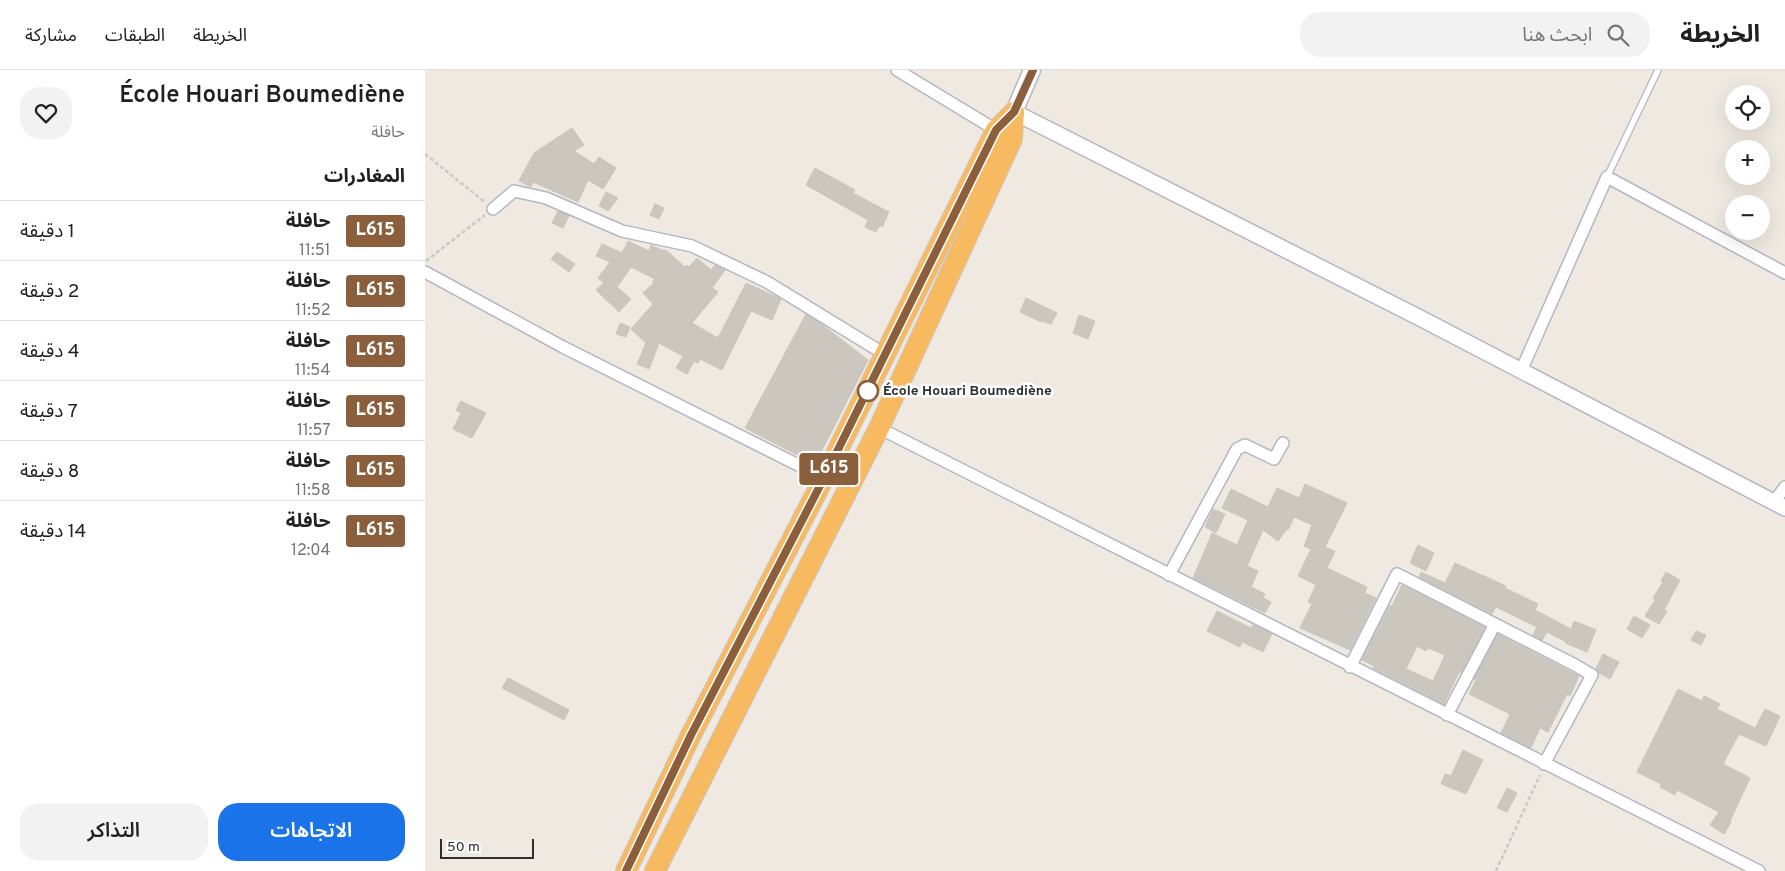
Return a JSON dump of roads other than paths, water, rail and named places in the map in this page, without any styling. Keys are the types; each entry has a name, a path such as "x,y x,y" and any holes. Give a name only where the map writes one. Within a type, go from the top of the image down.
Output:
{"highway":[{"path":"626,871 691,735 824,478 996,130 1014,112"},
{"path":"655,871 879,428 1012,139 1014,112"}],"main road":[{"path":"1014,112 1032,70"}],"street":[{"path":"897,70 996,130"},
{"path":"1014,112 1779,505 1785,487"},
{"path":"1521,371 1607,177 1785,272"},
{"path":"493,209 514,192 546,198 622,231 692,246 767,282 886,355"},
{"path":"425,272 563,347 824,478"},
{"path":"879,428 1169,576 1759,871"},
{"path":"1169,576 1237,449 1245,446 1274,459 1283,443"},
{"path":"1350,666 1397,574 1575,665 1592,676 1544,764"},
{"path":"1447,715 1495,624"}],"lane":[{"path":"1607,177 1658,70"}],"place":[{"name":"École Houari Boumediène","path":"868,391"}]}
